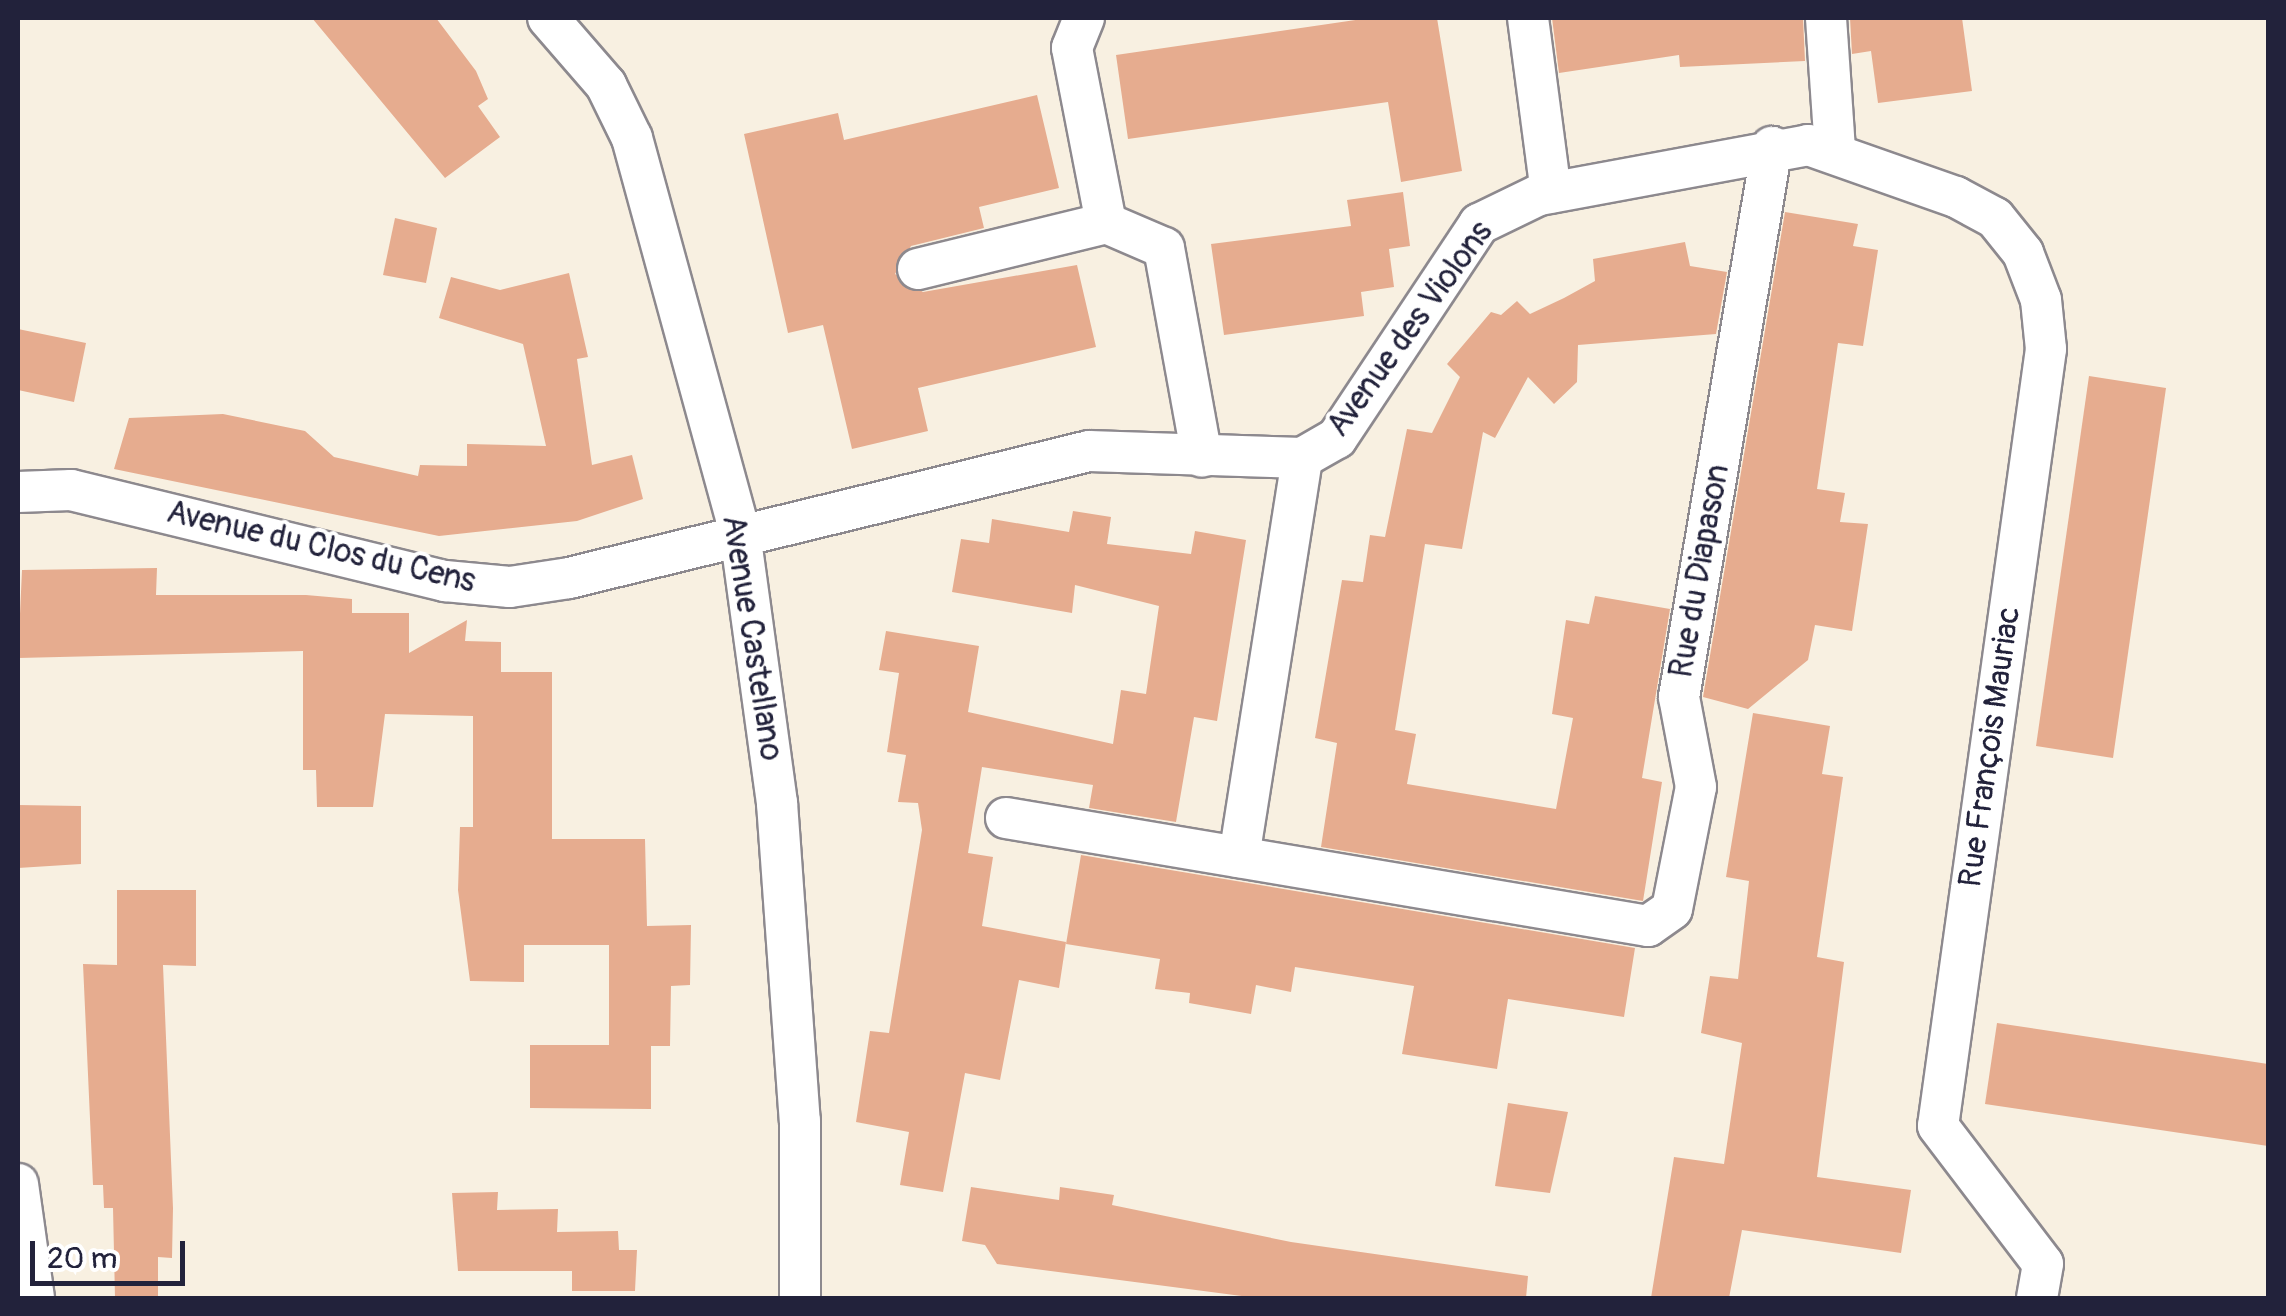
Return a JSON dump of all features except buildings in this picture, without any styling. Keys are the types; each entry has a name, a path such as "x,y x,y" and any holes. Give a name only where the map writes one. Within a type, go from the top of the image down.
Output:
{"street":[{"name":"Avenue Castellano","path":"548,18 606,85 632,138 740,533 776,803 800,1120 800,1298"},
{"path":"1084,18 1072,48 1106,224"},
{"path":"1528,18 1551,192"},
{"path":"1826,18 1836,150"},
{"name":"Avenue des Violons","path":"740,533 1089,450 1302,458 1337,438 1480,224 1551,192 1772,147 1836,150 1956,196"},
{"name":"Rue du Diapason","path":"1006,818 1648,926 1672,909 1696,787 1679,697 1772,147"},
{"name":"Rue François Mauriac","path":"1956,196 1995,218 2022,253 2042,300 2046,349 1938,1126 2042,1264 2038,1298"},
{"path":"918,269 1106,224 1164,248 1202,456"},
{"path":"1239,857 1302,458"},
{"name":"Avenue du Clos du Cens","path":"18,492 71,490 445,582 510,586 740,533"},
{"path":"18,1184 34,1298"}]}
